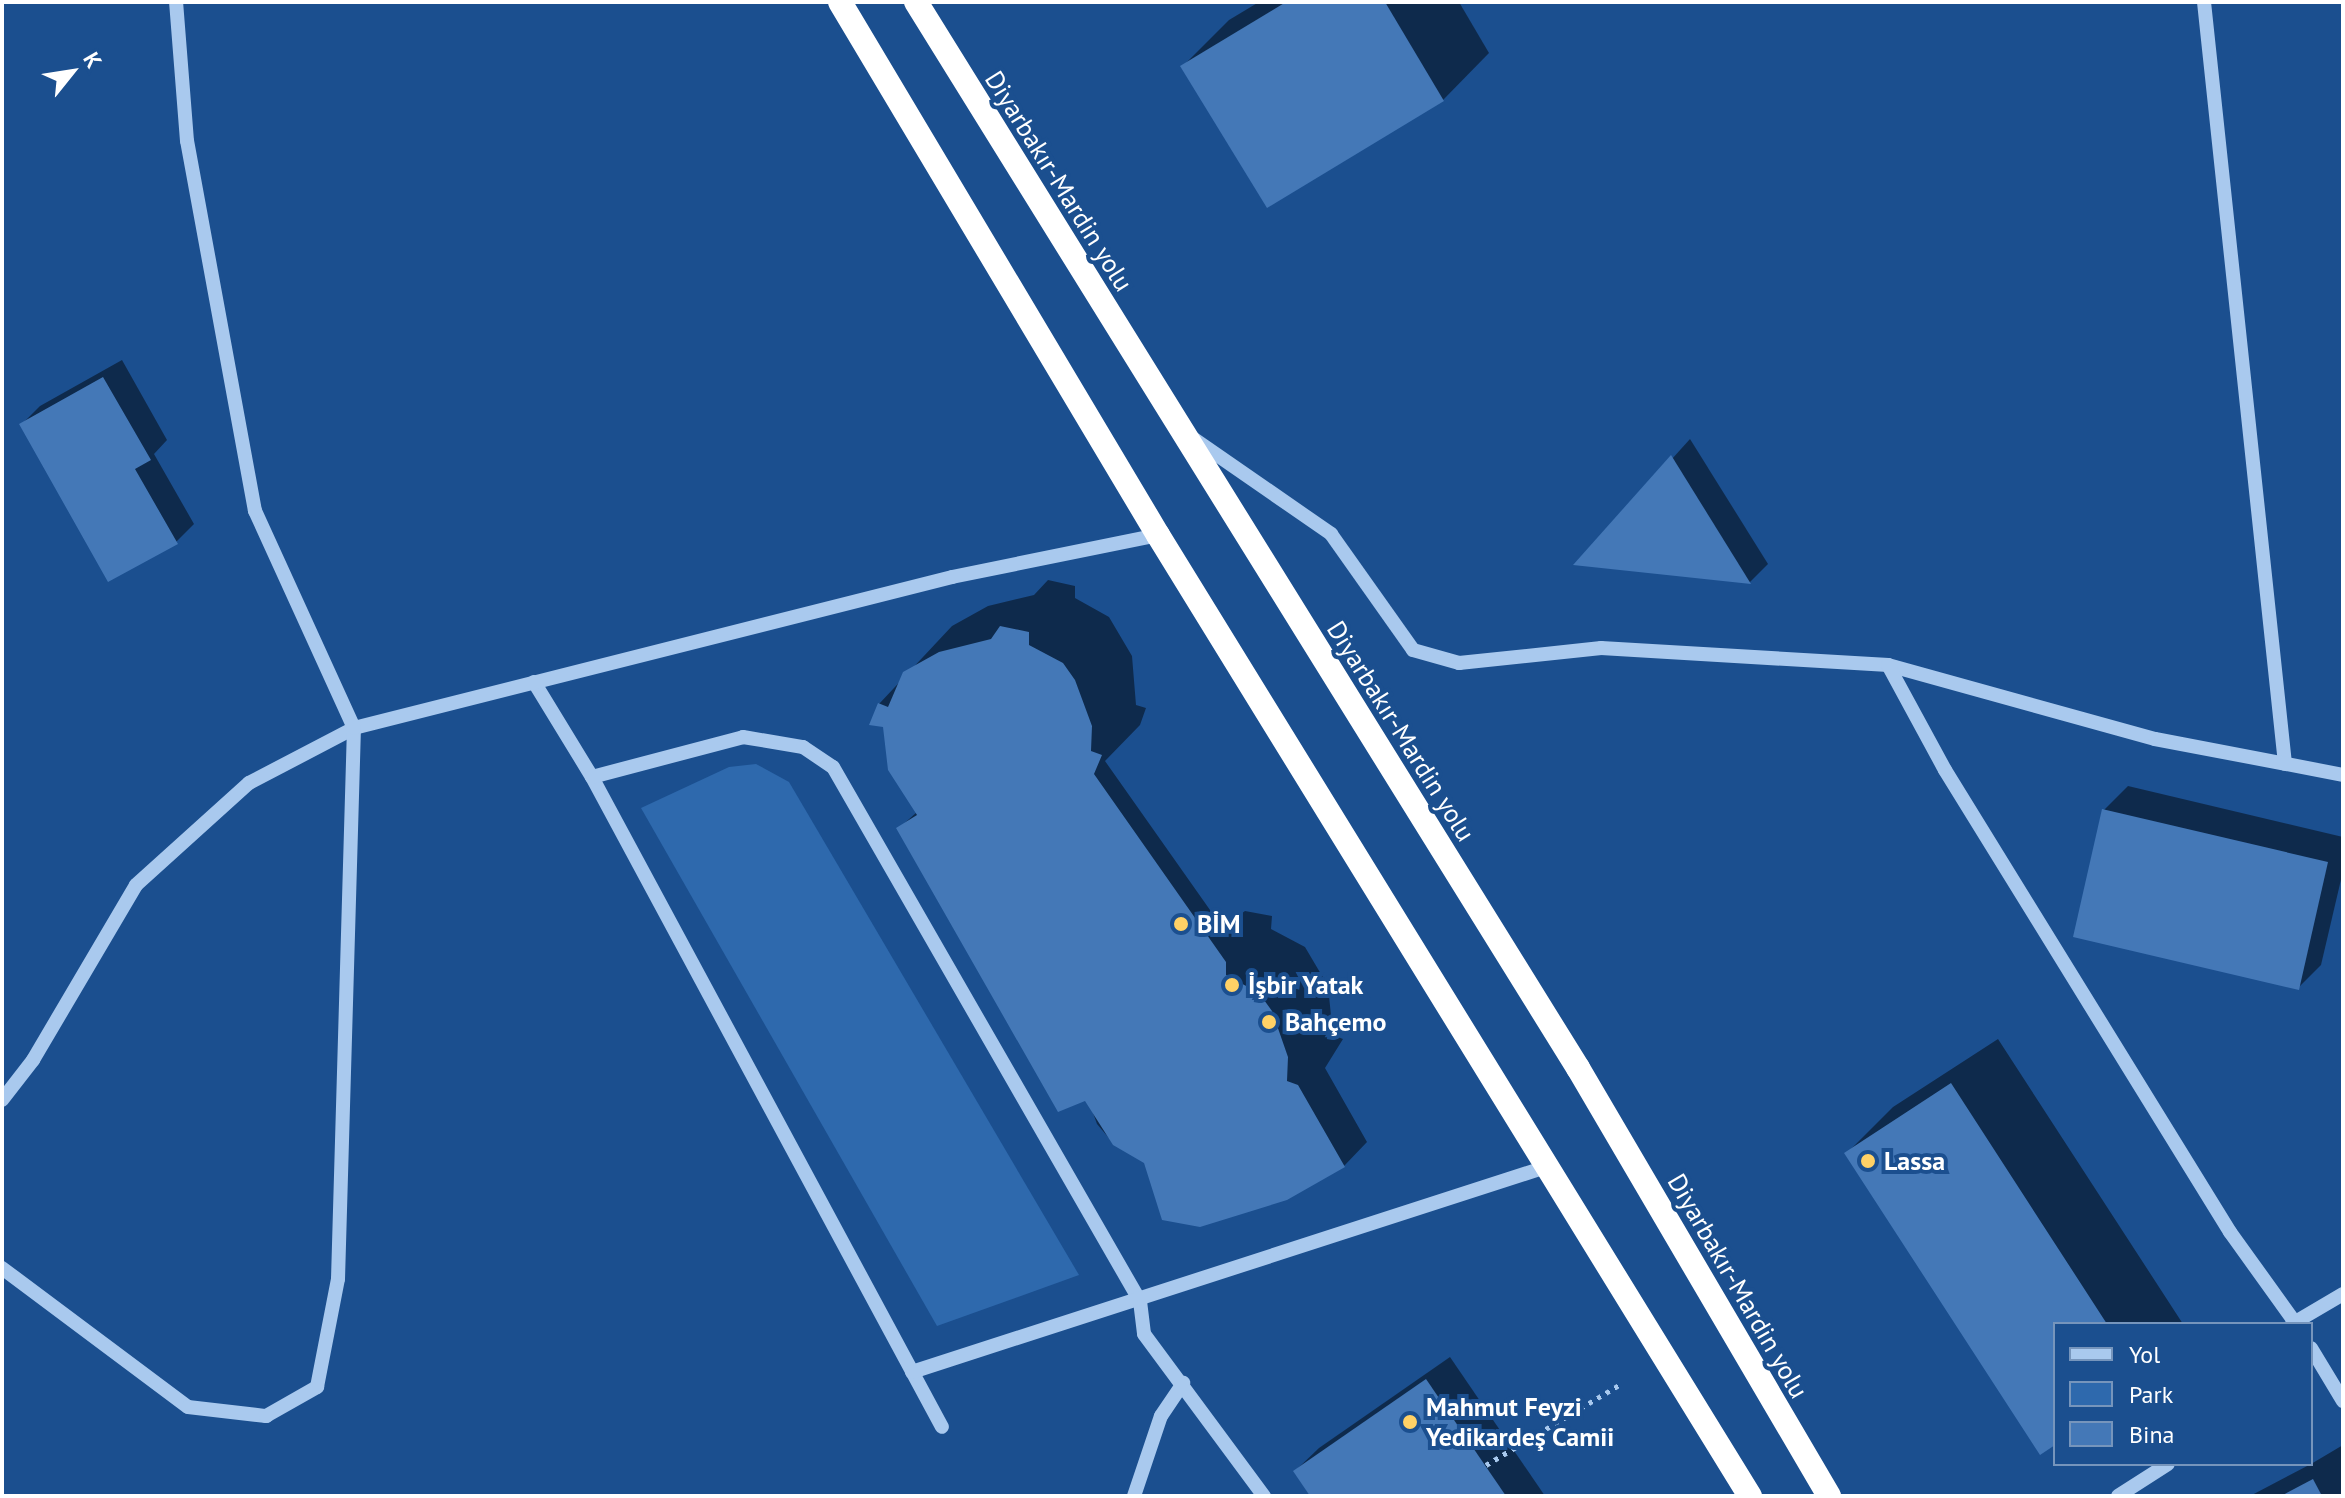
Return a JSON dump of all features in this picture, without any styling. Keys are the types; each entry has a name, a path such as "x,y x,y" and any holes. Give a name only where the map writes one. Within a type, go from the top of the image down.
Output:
{"highway":[{"path":"840,2 1158,535 1549,1166 1663,1361 1750,1496"},
{"name":"Diyarbakır-Mardin yolu","path":"916,2 1578,1068 1829,1496"}],"street":[{"path":"2,1268 188,1407 266,1416 317,1387 338,1279 354,728 255,511 187,141 176,2"},
{"path":"2204,2 2285,764"},
{"path":"1182,431 1331,534 1413,650 1459,663 1601,648 1888,665 2155,739 2343,775"},
{"path":"2,1100 33,1060 136,885 249,783 354,728 952,577 1158,535"},
{"path":"1888,665 1945,770 2230,1232 2293,1322"},
{"path":"534,682 592,777 942,1427"},
{"path":"592,777 743,737 803,747 833,767 1140,1301 1144,1334 1264,1496"},
{"path":"912,1372 1140,1301 1549,1166"},
{"path":"2296,1322 2343,1294"},
{"path":"2313,1351 2343,1401"},
{"path":"1134,1496 1161,1416 1183,1383"},
{"path":"2118,1496 2165,1466"}],"path":[{"path":"1486,1465 1621,1384"}],"green space":[{"path":"756,764 789,782 1079,1275 937,1326 641,808 729,767"}],"building":[{"path":"1286,2 1385,2 1444,101 1267,208 1180,66"},
{"path":"103,377 151,460 135,469 178,544 108,582 19,424"},
{"path":"1671,455 1751,584 1573,565"},
{"path":"1000,626 1029,632 1029,645 1063,663 1075,680 1092,726 1091,751 1102,755 1094,774 1226,962 1226,975 1259,993 1272,1011 1288,1057 1287,1081 1298,1085 1345,1167 1287,1200 1200,1227 1162,1220 1144,1163 1113,1145 1085,1101 1058,1112 896,828 917,815 888,770 883,727 869,725 878,703 888,707 903,672 939,652 991,639"},
{"path":"2102,809 2328,862 2299,990 2073,937"},
{"path":"1951,1083 2106,1322 2053,1322 2053,1446 2040,1455 1844,1153"},
{"name":"Mahmut Feyzi Yedikardeş Camii","path":"1426,1379 1506,1496 1310,1496 1293,1471"},
{"path":"2313,1479 2322,1496 2281,1496"}],"place":[{"name":"BİM","path":"1181,924"},
{"name":"İşbir Yatak","path":"1232,985"},
{"name":"Bahçemo","path":"1269,1022"},
{"name":"Lassa","path":"1868,1161"},
{"name":"Mahmut Feyzi Yedikardeş Camii","path":"1410,1422"}]}
